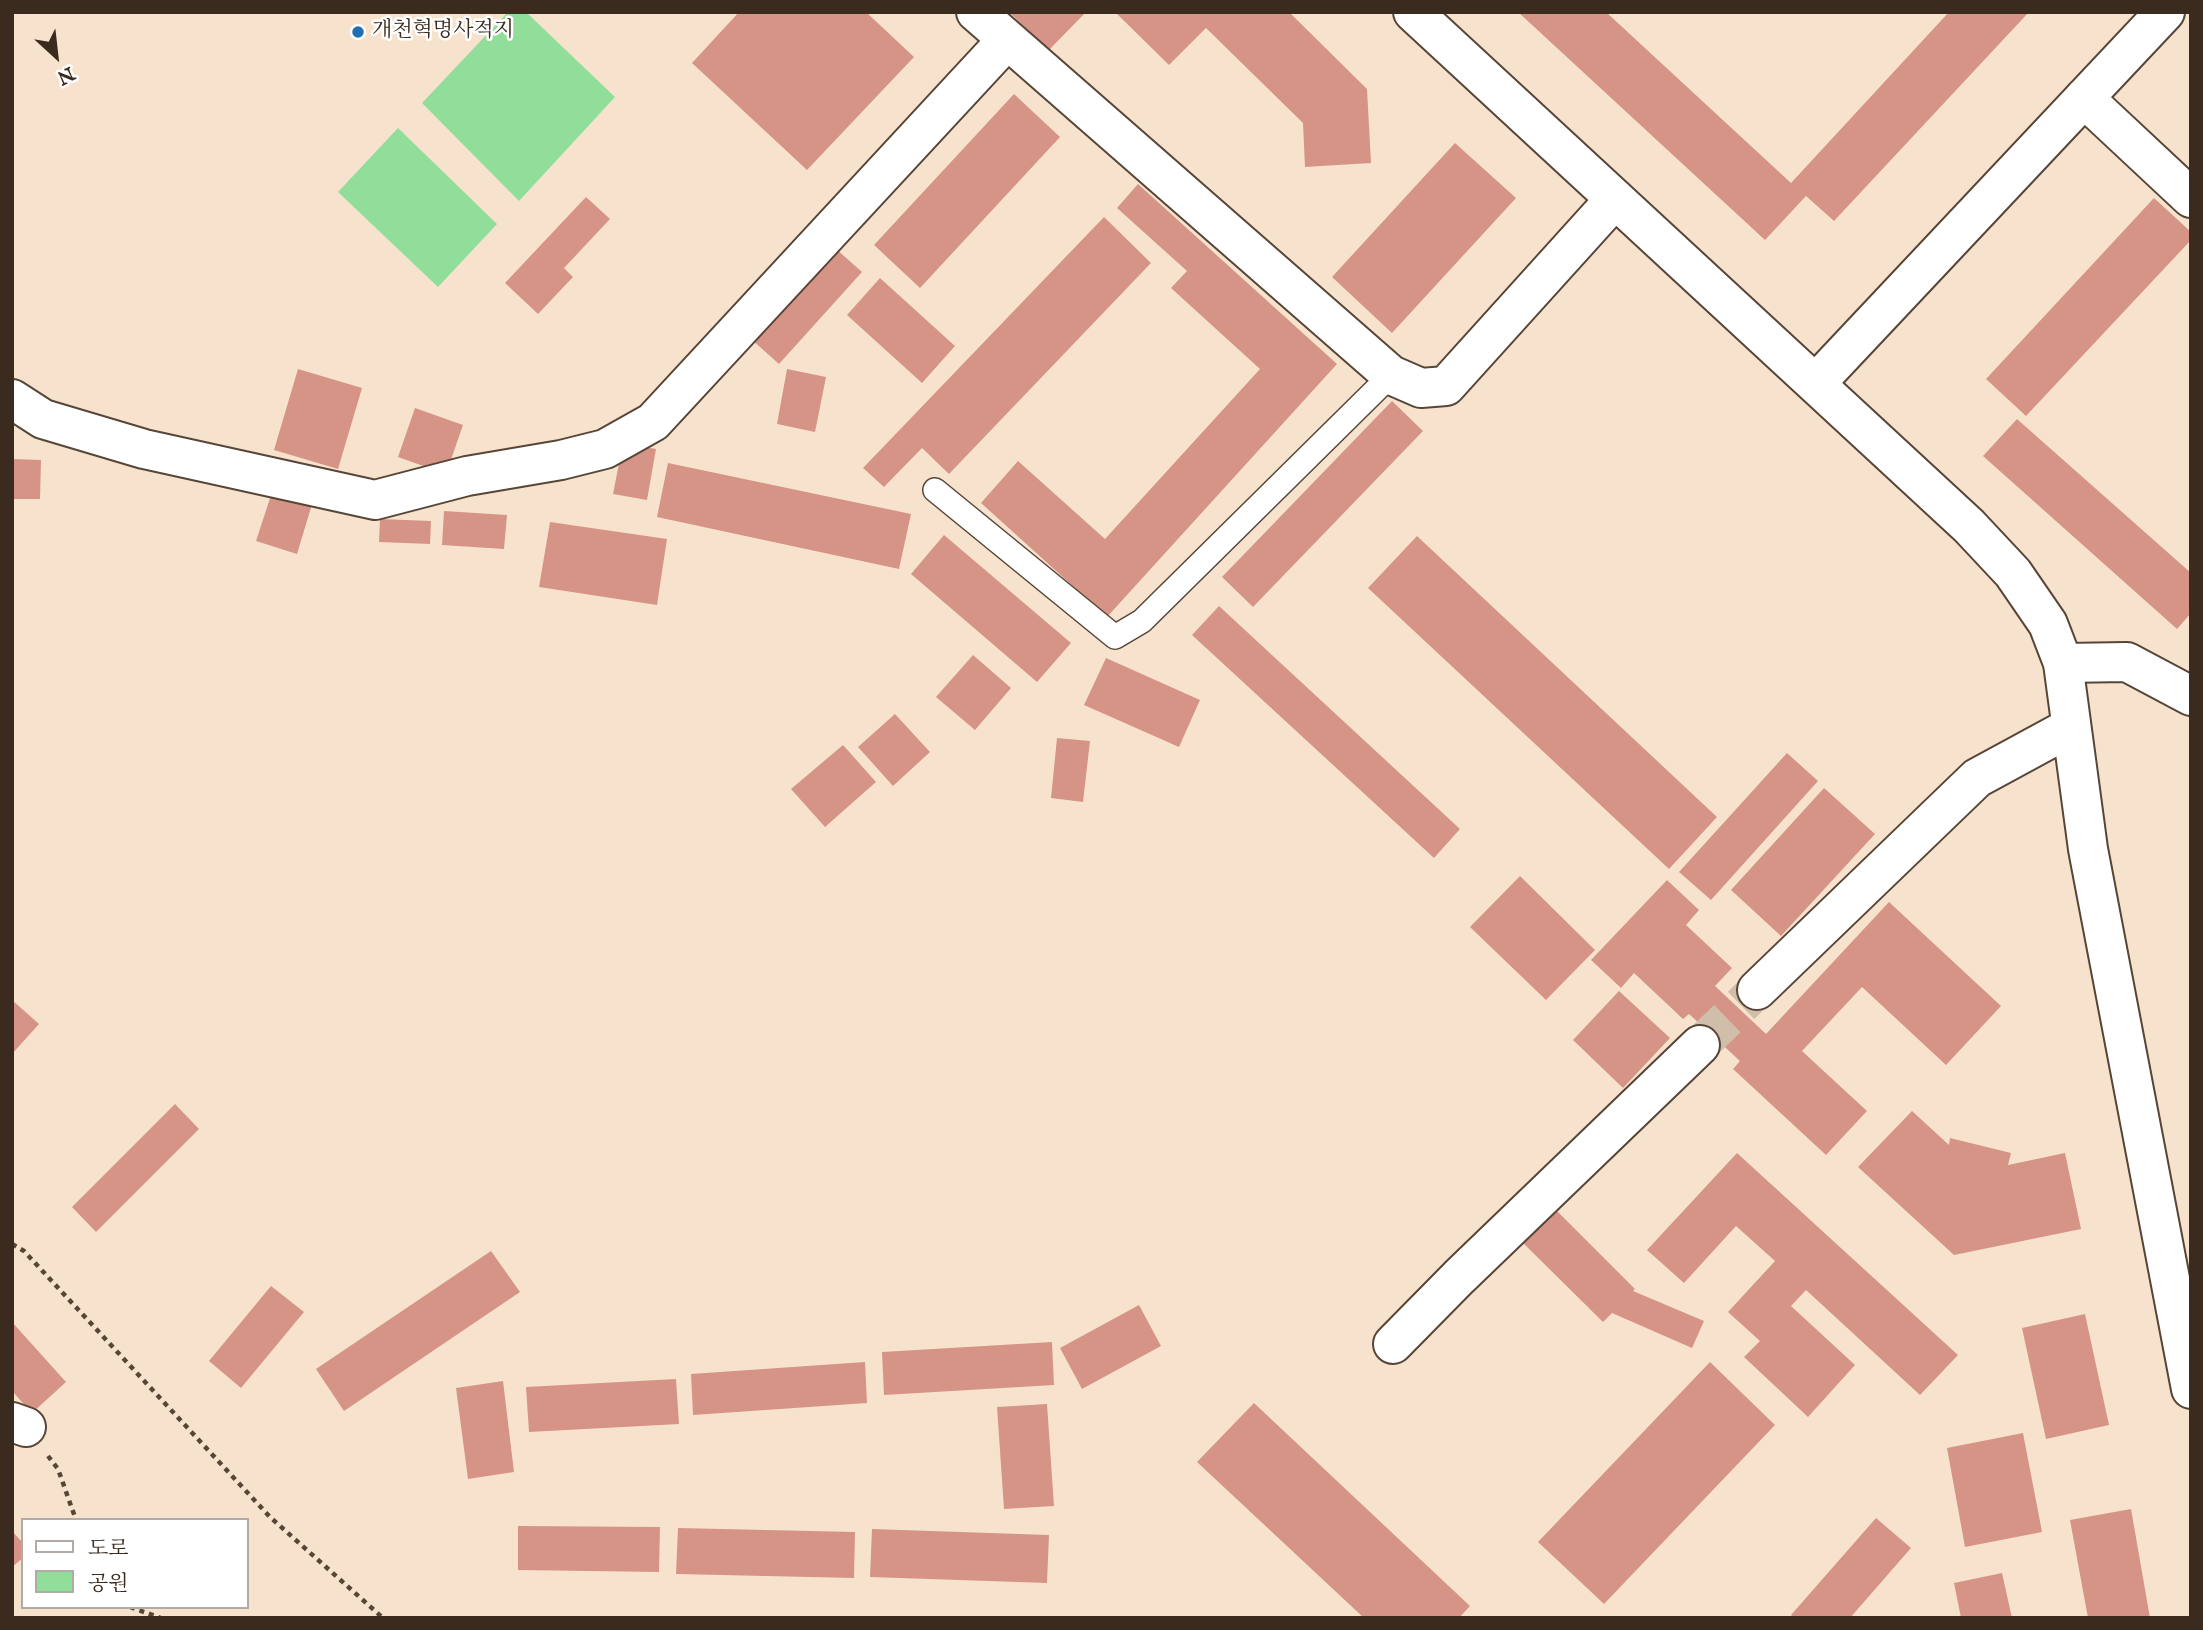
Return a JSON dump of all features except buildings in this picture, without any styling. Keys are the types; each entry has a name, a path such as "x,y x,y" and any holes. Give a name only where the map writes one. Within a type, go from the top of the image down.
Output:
{"street":[{"path":"976,12 1391,375 1421,388 1446,386 1615,198"},
{"path":"1413,12 1969,526 2013,573 2048,624 2063,663 2088,849 2191,1389"},
{"path":"1815,383 2165,12"},
{"path":"12,399 43,419 144,449 375,500 467,476 561,460 605,449 653,422 1007,40"},
{"path":"2084,99 2191,198"},
{"path":"2063,663 2127,662 2191,696"},
{"path":"1757,990 1977,778 2071,727"},
{"path":"1394,1344 1459,1277 1700,1045"}],"lane":[{"path":"935,491 1115,638 1142,621 1391,375"}],"path":[{"path":"12,1244 24,1251 270,1517 383,1618"},
{"path":"19,1425 58,1469 75,1518"},
{"path":"136,1609 161,1618"}],"green space":[{"path":"508,12 526,12 615,97 519,201 422,103"},
{"path":"398,128 497,224 438,287 338,192"}],"tunnel":[{"path":"1700,1045 1757,990"}],"place":[{"name":"개천혁명사적지","path":"358,32"}]}
